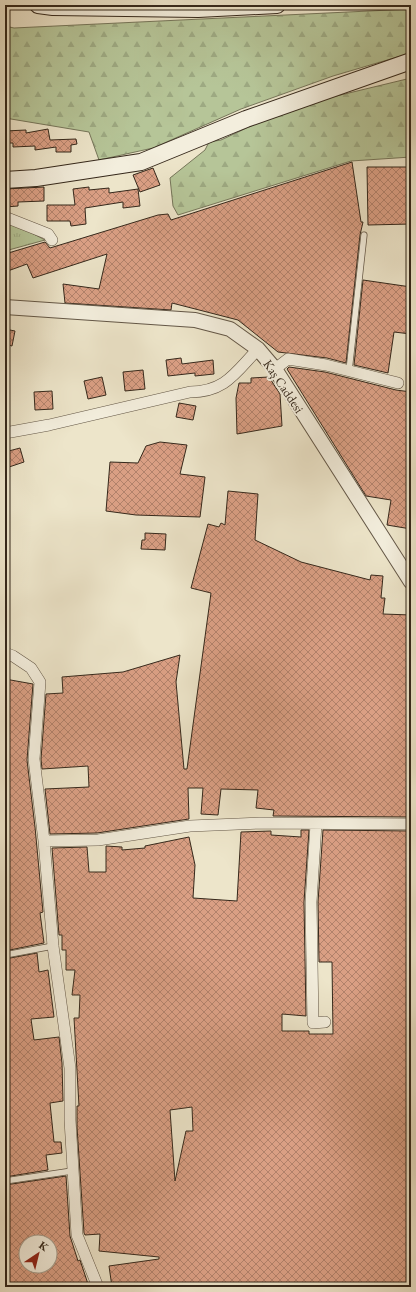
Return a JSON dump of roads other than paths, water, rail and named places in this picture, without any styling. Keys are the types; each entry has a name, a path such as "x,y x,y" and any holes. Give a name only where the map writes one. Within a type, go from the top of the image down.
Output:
{"main road":[{"path":"38,5 90,8 191,9 277,5"},
{"path":"5,180 36,178 141,162 246,119 411,61"}],"street":[{"path":"5,217 48,234 52,240"},
{"name":"Kaş Caddesi","path":"5,307 195,320 230,329 258,349 275,369 411,582"},
{"path":"5,433 49,425 190,392 205,392 217,388 230,378 258,349"},
{"path":"275,369 288,359 349,371 398,383"},
{"path":"5,654 13,656 31,668 40,682 34,759 44,841 53,946 70,1068 72,1170 76,1235 98,1287"},
{"path":"44,841 98,840 190,826 260,823 411,824"},
{"path":"316,824 311,902 313,1024 325,1022"}],"lane":[{"path":"349,371 364,235"},
{"path":"5,955 53,946"},
{"path":"5,1181 72,1170"}]}
